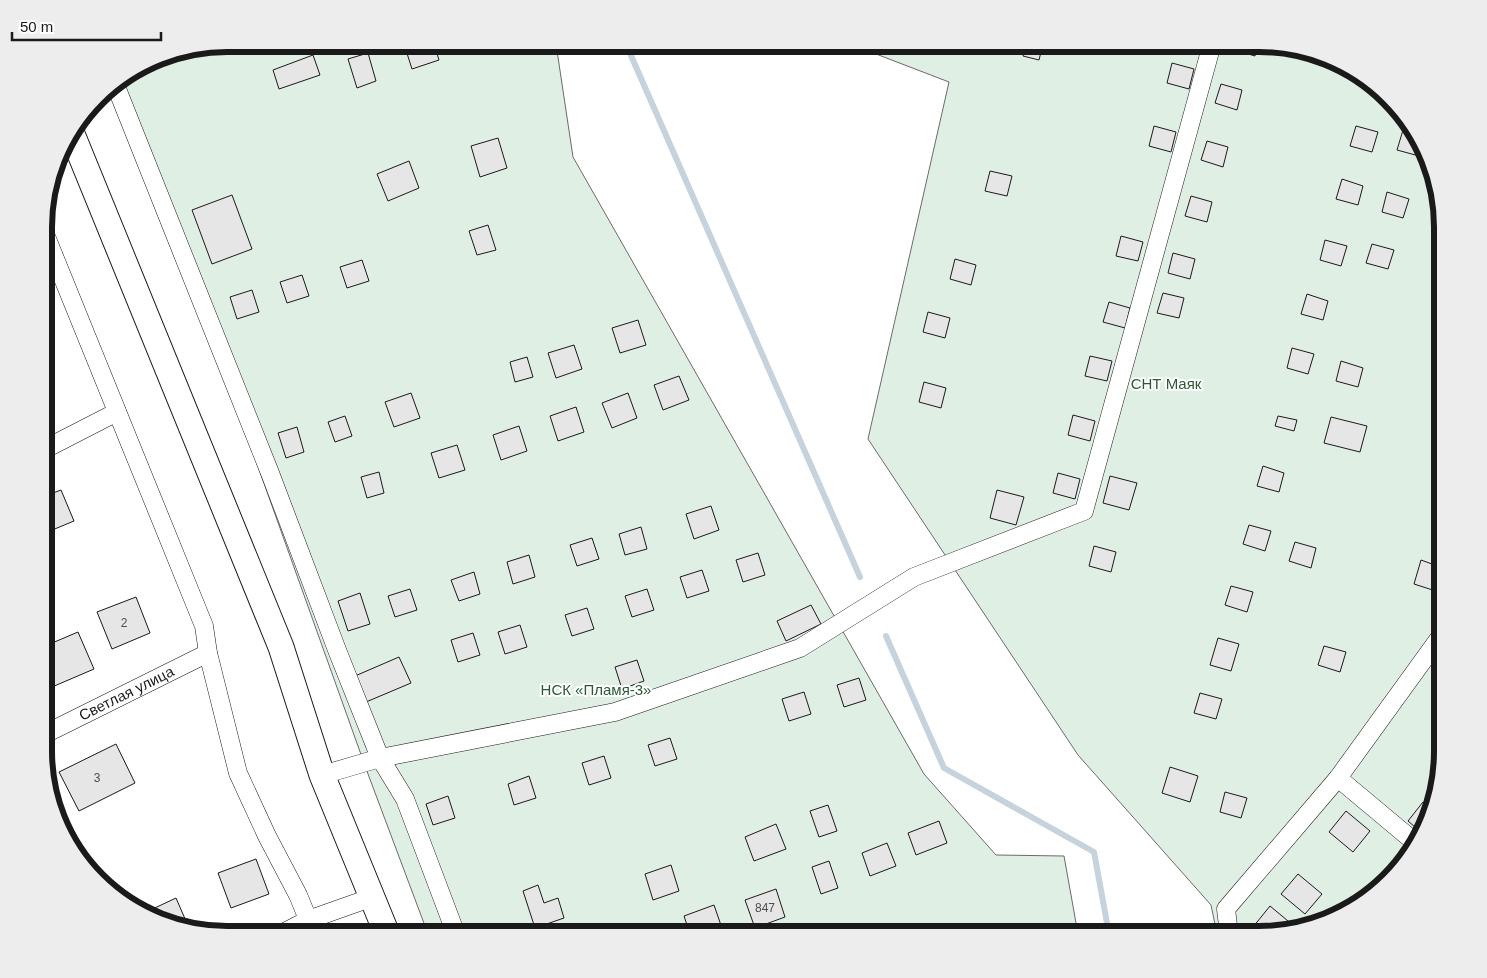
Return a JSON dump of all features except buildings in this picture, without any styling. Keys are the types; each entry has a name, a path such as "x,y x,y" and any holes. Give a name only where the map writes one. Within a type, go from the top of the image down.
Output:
{"street":[{"path":"322,775 380,758 615,712 800,648 914,577 1084,511 1210,52"},
{"path":"118,91 380,758 405,799 453,926"},
{"path":"75,142 280,647 322,775 385,926"},
{"path":"52,251 204,626 208,653 238,773 310,926"},
{"path":"52,445 117,412"},
{"path":"1228,925 1226,909 1338,778 1434,645"},
{"name":"Светлая улица","path":"52,731 208,653"},
{"path":"1338,778 1410,838"},
{"path":"313,926 373,898"}],"green space":[{"name":"СНТ Маяк","path":"872,52 1260,52 1283,54 1305,58 1327,66 1357,82 1391,112 1416,150 1425,171 1431,193 1434,216 1434,762 1431,785 1425,807 1405,848 1375,882 1357,896 1327,912 1294,922 1271,925 1215,925 1211,905 1078,755 868,439 949,82"},
{"name":"НСК «Пламя-3»","path":"216,53 557,53 573,157 924,774 996,855 1064,856 1076,925 425,926 368,774 122,88 160,66 193,56"}],"waterway":[{"path":"630,53 860,577"},
{"path":"886,636 944,768 1094,852 1107,925"}]}
